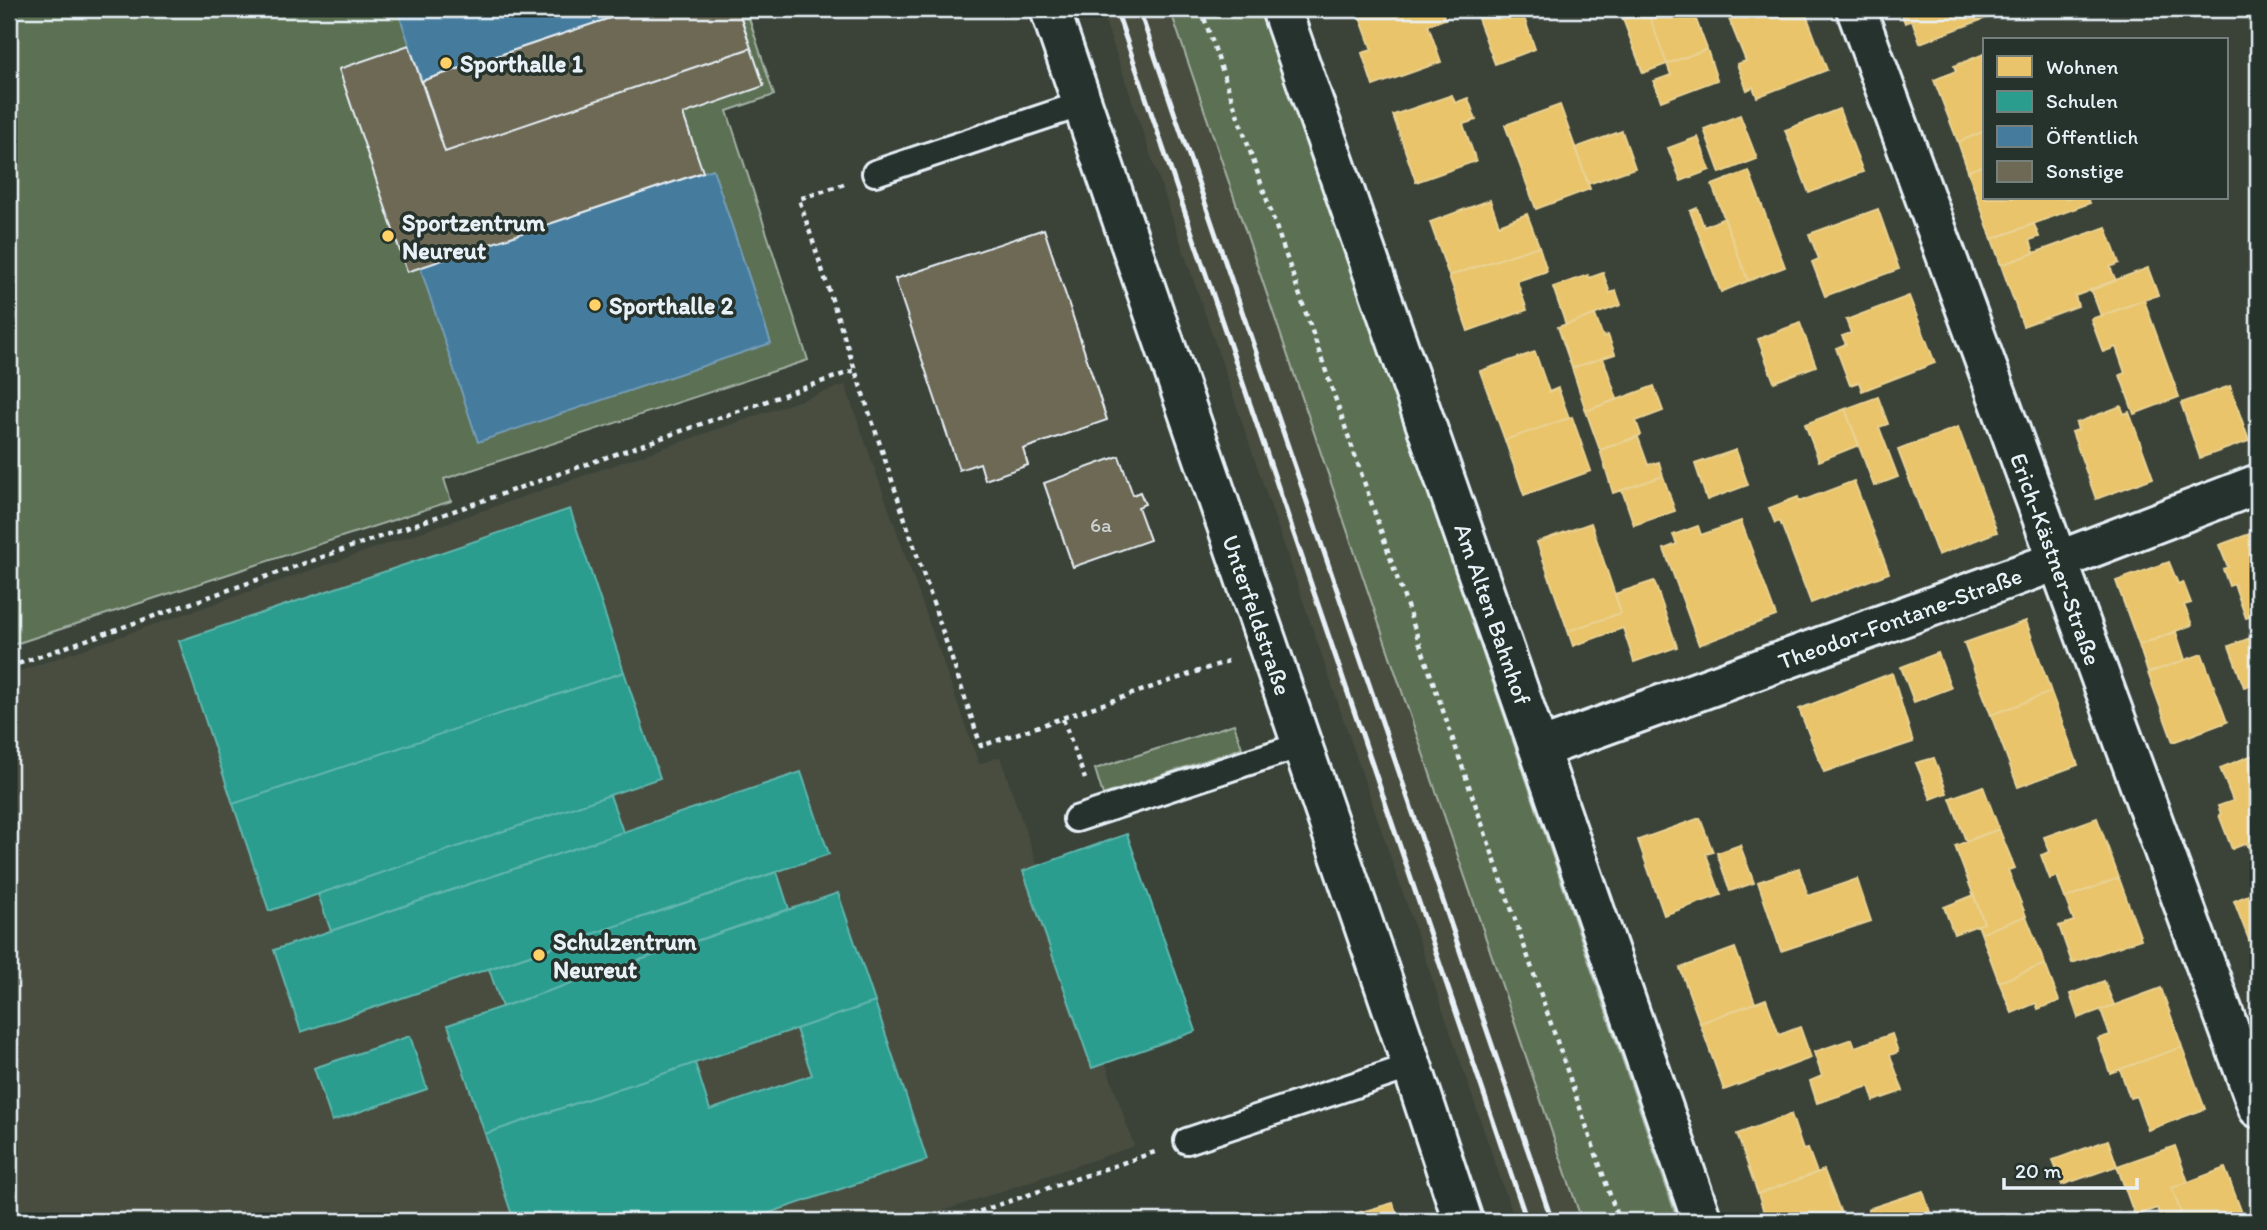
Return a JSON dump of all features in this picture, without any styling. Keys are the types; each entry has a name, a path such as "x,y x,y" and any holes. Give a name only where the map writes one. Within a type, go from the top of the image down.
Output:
{"street":[{"name":"Unterfeldstraße","path":"1050,9 1463,1221"},
{"name":"Am Alten Bahnhof","path":"1280,9 1702,1221"},
{"name":"Erich-Kästner-Straße","path":"1856,9 2258,1108"},
{"name":"Theodor-Fontane-Straße","path":"1539,749 2057,561 2258,484"}],"lane":[{"path":"875,173 1082,104"},
{"path":"1087,816 1301,745"},
{"path":"1187,1141 1412,1066"}],"path":[{"path":"1200,9 1619,1221"},
{"path":"875,173 799,199 981,746 1228,661"},
{"path":"9,667 855,370"},
{"path":"1063,719 1087,816"},
{"path":"951,1221 1187,1141"}],"shaded area":[{"path":"1101,9 1170,9 1582,1221 1515,1221"},
{"name":"Schulzentrum Neureut","path":"845,385 979,764 1000,757 1134,1146 913,1221 9,1221 9,675"}],"green space":[{"name":"Sportzentrum Neureut","path":"9,9 746,9 774,95 727,111 808,360 444,479 451,501 9,646"},
{"path":"1170,9 1262,11 1678,1221 1582,1221"},
{"path":"1234,724 1242,748 1103,795 1095,769"}],"building: Wohnen":[{"path":"1357,9 1441,9 1445,19 1428,25 1441,62 1373,86 1362,53 1372,50"},
{"path":"1496,9 1521,9 1535,49 1495,64 1477,16"},
{"path":"1692,9 1707,49 1667,64 1647,10"},
{"path":"1739,9 1804,9 1827,70 1757,97 1753,87 1747,90 1737,64 1746,61 1729,19 1741,15"},
{"path":"2010,9 1920,43 1912,20 1905,23 1900,10"},
{"path":"1647,10 1667,64 1643,73 1623,19"},
{"path":"1707,49 1717,80 1661,101 1654,81 1671,75 1667,64"},
{"path":"1983,54 1983,132 1958,142 1934,80 1956,71 1954,66"},
{"path":"1452,95 1455,103 1468,98 1476,120 1463,124 1476,161 1416,182 1393,115"},
{"path":"1560,105 1590,189 1536,209 1505,125"},
{"path":"1839,109 1863,172 1809,193 1785,130"},
{"path":"1740,115 1757,159 1720,173 1704,129"},
{"path":"1622,131 1635,168 1588,184 1575,148"},
{"path":"1983,132 1983,166 1968,171 1958,142"},
{"path":"1698,137 1710,170 1681,181 1668,148"},
{"path":"1983,166 1983,200 2088,200 2090,203 1992,239 1968,171"},
{"path":"1749,171 1785,267 1748,281 1712,185"},
{"path":"1490,200 1499,225 1527,214 1539,246 1449,276 1430,222"},
{"path":"1697,208 1704,227 1724,218 1748,281 1721,292 1690,211"},
{"path":"1878,209 1899,269 1825,296 1812,262 1819,259 1809,234"},
{"path":"2034,224 2039,237 2030,240 2034,253 2001,265 1992,239"},
{"path":"2106,227 2119,263 2110,267 2116,281 2075,296 2078,306 2023,326 2001,265"},
{"path":"1539,246 1547,271 1517,281 1527,310 1468,331 1449,276"},
{"path":"2148,268 2158,295 2101,316 2091,289"},
{"path":"1603,273 1610,293 1616,291 1621,305 1566,325 1553,287 1588,275 1589,278"},
{"path":"1909,296 1935,363 1862,391 1859,382 1850,385 1836,348 1846,344 1842,336 1851,333 1846,320"},
{"path":"2144,300 2179,397 2134,414 2120,375 2125,373 2116,347 2103,352 2091,319"},
{"path":"1595,315 1603,337 1608,335 1615,354 1572,368 1558,327"},
{"path":"1800,323 1816,366 1774,382 1758,339"},
{"path":"1535,352 1549,392 1558,388 1569,418 1505,440 1480,371"},
{"path":"1603,358 1617,399 1586,411 1572,368"},
{"path":"1654,386 1663,411 1636,421 1641,435 1600,450 1586,411"},
{"path":"2230,386 2249,441 2200,458 2181,403"},
{"path":"1878,397 1888,424 1879,427 1898,477 1874,486 1845,409"},
{"path":"2121,406 2124,414 2129,412 2153,478 2096,499 2072,432 2078,430 2076,423"},
{"path":"1845,409 1859,445 1819,461 1805,424"},
{"path":"1572,417 1591,471 1524,495 1505,440"},
{"path":"1958,427 1997,532 1938,555 1898,450"},
{"path":"1638,437 1648,465 1659,462 1663,476 1613,493 1600,450"},
{"path":"1736,450 1748,485 1707,500 1695,464"},
{"path":"1663,476 1675,511 1634,525 1622,490"},
{"path":"1854,481 1889,573 1811,603 1780,521 1775,523 1769,508 1798,497 1799,502"},
{"path":"1741,521 1776,616 1699,645 1664,549 1677,544 1673,535 1698,526 1701,535"},
{"path":"1591,523 1621,613 1568,631 1537,542"},
{"path":"2258,531 2258,614 2246,618 2234,584 2229,586 2223,569 2228,567 2219,545"},
{"path":"2169,562 2178,584 2183,582 2191,603 2184,605 2192,625 2139,645 2116,581"},
{"path":"1654,581 1677,647 1634,662 1623,628 1573,646 1568,631 1621,613 1615,594"},
{"path":"2026,621 2051,692 1991,715 1964,643"},
{"path":"2176,632 2185,660 2148,673 2139,645"},
{"path":"2258,635 2258,682 2244,687 2229,646"},
{"path":"1938,653 1951,688 1914,702 1901,667"},
{"path":"2202,654 2227,722 2173,742 2148,673"},
{"path":"1892,673 1913,742 1824,772 1799,709"},
{"path":"2051,692 2078,765 2018,787 1991,715"},
{"path":"2258,753 2258,855 2252,857 2247,843 2232,849 2219,815 2218,806 2233,801 2220,768"},
{"path":"1934,758 1947,793 1931,799 1916,763"},
{"path":"1983,786 1999,829 1966,841 1950,798"},
{"path":"1700,818 1713,852 1706,854 1721,895 1664,915 1638,840"},
{"path":"2097,818 2119,878 2065,898 2057,876 2050,879 2041,855 2050,852 2044,837"},
{"path":"1999,829 2015,868 2008,870 2026,916 1981,933 1978,925 1984,923 1955,846"},
{"path":"1740,845 1754,883 1730,891 1717,853"},
{"path":"1799,868 1808,896 1857,879 1871,921 1781,951 1758,882"},
{"path":"2119,878 2141,939 2072,963 2059,926 2074,921 2065,898"},
{"path":"2258,891 2258,958 2256,958 2234,901"},
{"path":"1974,895 1984,923 1954,934 1944,907"},
{"path":"2026,916 2045,964 1999,982 1981,933"},
{"path":"1735,948 1755,1003 1700,1023 1680,968"},
{"path":"2045,964 2059,1001 2038,1009 2036,1003 2012,1013 1999,982"},
{"path":"2104,981 2114,1005 2078,1018 2070,994"},
{"path":"2161,988 2182,1047 2110,1073 2098,1039 2110,1035 2101,1010"},
{"path":"1766,999 1779,1035 1800,1027 1811,1058 1724,1090 1700,1023"},
{"path":"1892,1034 1898,1052 1890,1055 1903,1091 1874,1101 1869,1086 1817,1103 1810,1081 1822,1076 1814,1052 1852,1039 1855,1047"},
{"path":"2182,1047 2205,1109 2148,1130 2136,1096 2130,1098 2120,1069"},
{"path":"1791,1114 1803,1150 1808,1149 1817,1173 1758,1194 1737,1134"},
{"path":"2108,1140 2117,1166 2062,1185 2053,1160"},
{"path":"2175,1146 2188,1182 2172,1188 2181,1213 2161,1220 2157,1208 2135,1216 2117,1166"},
{"path":"2225,1168 2245,1221 2162,1221 2181,1213 2172,1188"},
{"path":"1824,1170 1844,1221 1767,1221 1758,1194"},
{"path":"1923,1191 1933,1221 1871,1221 1868,1209"},
{"path":"1393,1203 1399,1221 1329,1221"}],"building: Schulen":[{"path":"570,509 624,672 233,804 179,641"},
{"path":"624,672 660,778 269,911 233,804"},
{"path":"801,772 829,854 301,1032 274,950"},
{"path":"610,795 623,832 331,931 318,894"},
{"path":"1127,834 1196,1031 1092,1068 1023,871"},
{"path":"777,872 789,909 502,1007 489,969"},
{"path":"838,893 875,1002 485,1134 448,1025"},
{"path":"875,1002 927,1160 745,1221 514,1221 485,1134 695,1063 710,1110 812,1075 796,1029"},
{"path":"410,1036 427,1089 332,1121 314,1068"}],"building: Öffentlich":[{"name":"Sporthalle 1","path":"397,9 637,9 422,81"},
{"name":"Sporthalle 2","path":"713,169 771,343 478,442 420,267"}],"building: Sonstige":[{"path":"637,9 738,9 751,48 445,152 422,81"},
{"path":"409,45 445,152 751,48 764,86 683,114 703,172 407,272 339,69"},
{"path":"1044,229 1107,420 1023,449 1028,465 985,480 980,463 959,470 895,279"},
{"path":"1119,456 1133,495 1140,492 1145,504 1138,507 1150,540 1073,567 1044,483"}],"railway":[{"path":"1116,9 1527,1221"},
{"path":"1139,9 1552,1221"}],"place":[{"name":"Sporthalle 1","path":"446,63"},
{"name":"Sportzentrum Neureut","path":"388,236"},
{"name":"Sporthalle 2","path":"595,305"},
{"name":"Schulzentrum Neureut","path":"539,955"}]}
